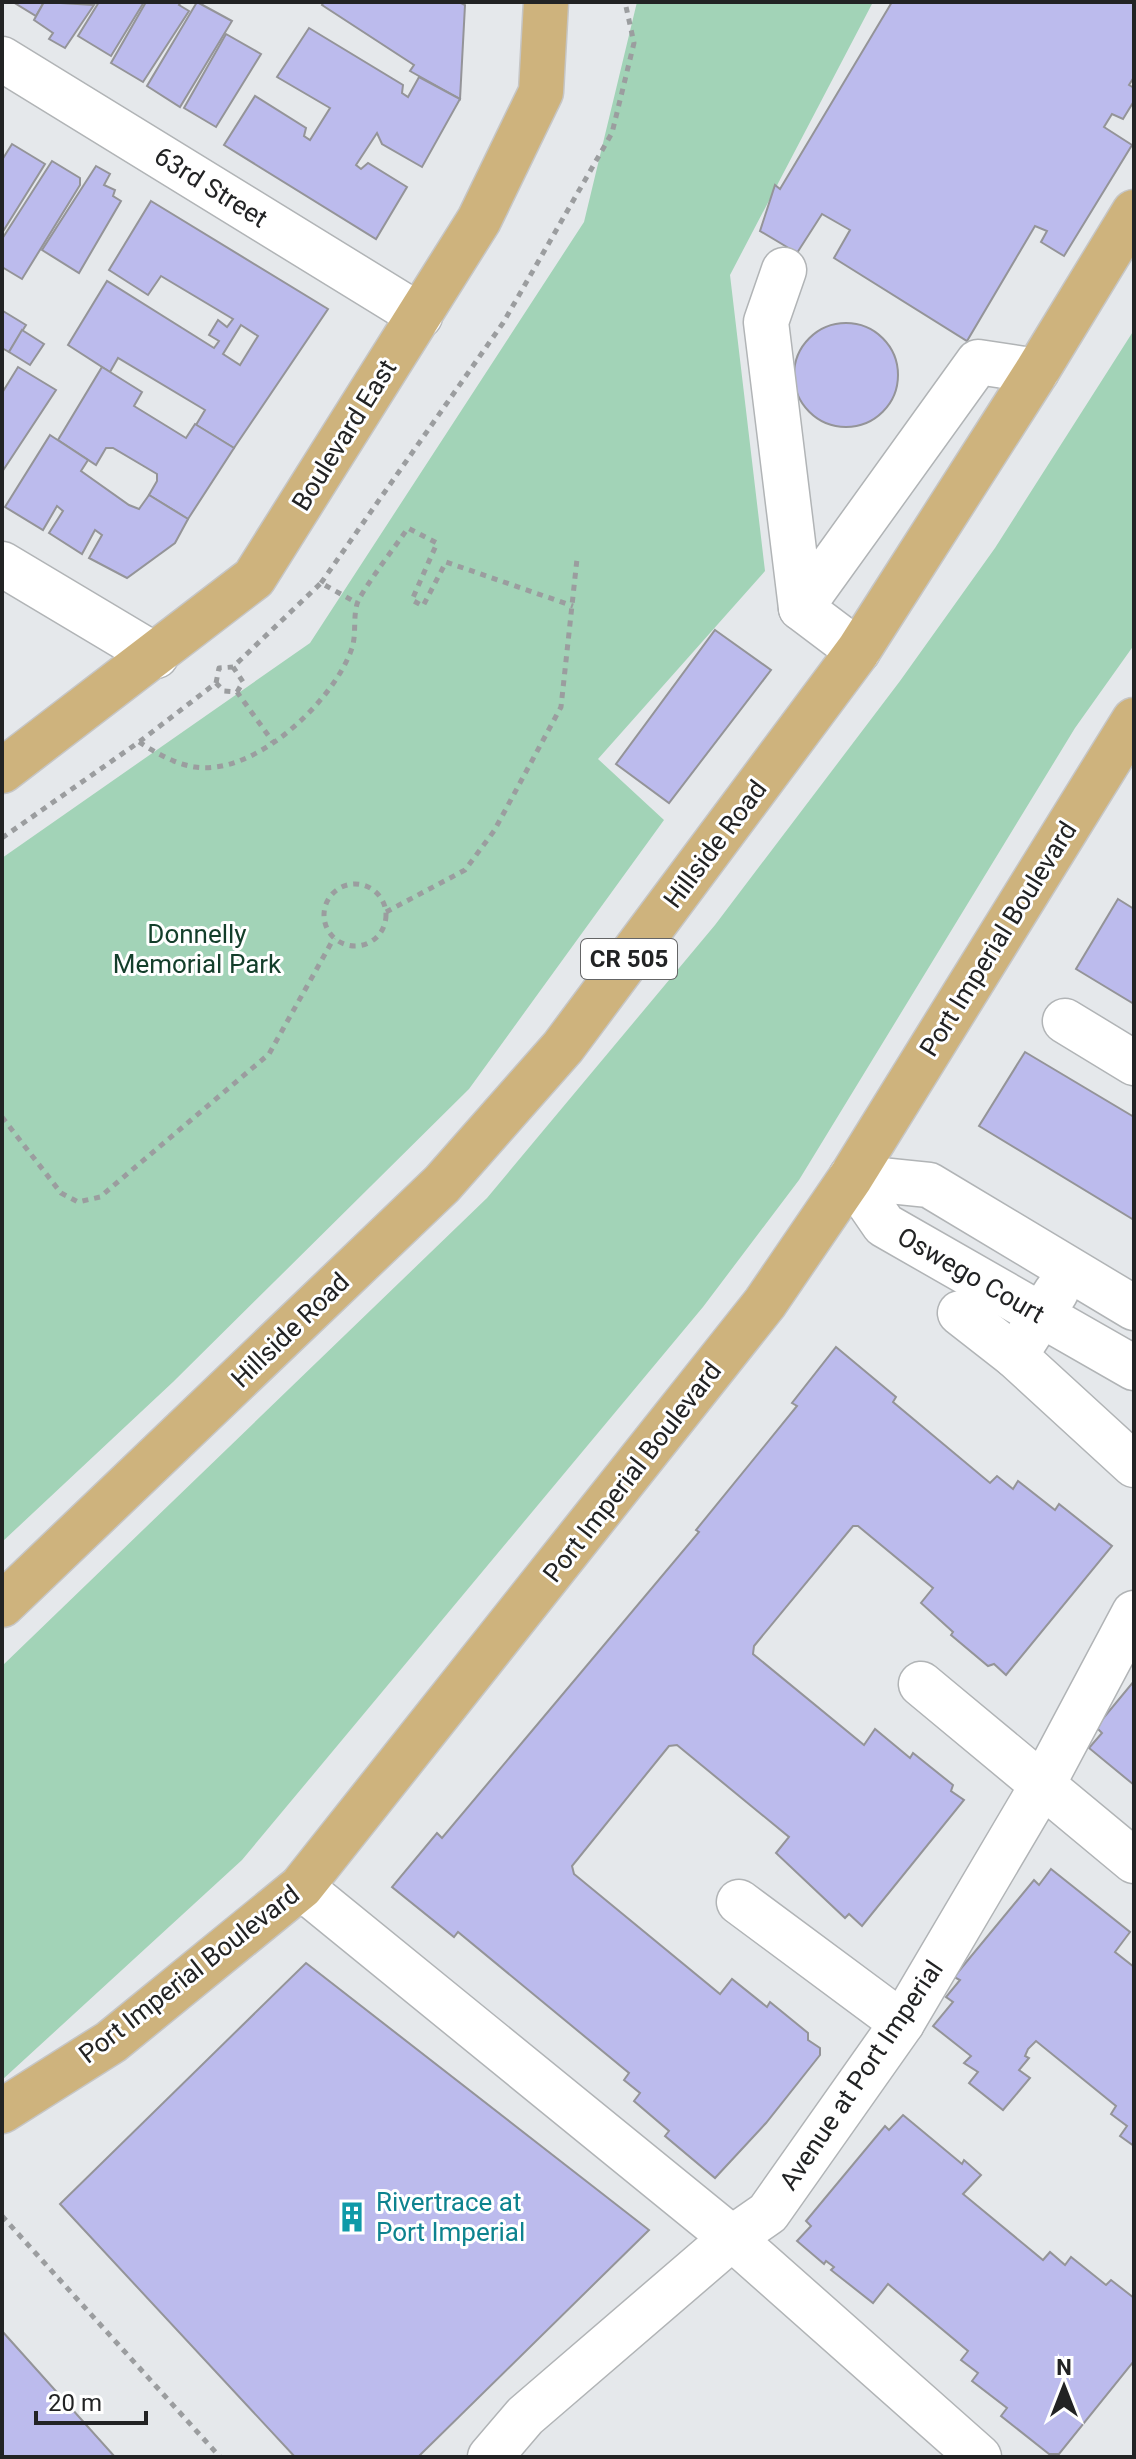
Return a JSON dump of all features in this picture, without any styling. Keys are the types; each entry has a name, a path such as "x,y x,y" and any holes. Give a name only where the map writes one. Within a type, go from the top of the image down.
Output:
{"main road":[{"name":"Boulevard East","path":"2,771 254,578 479,220 541,92 546,2"},
{"name":"Hillside Road","path":"2,1605 442,1184 563,1047 858,651 1037,371 1134,212"},
{"name":"Port Imperial Boulevard","path":"2,2111 111,2042 301,1887 689,1403 765,1303 851,1177 1134,720"}],"street":[{"name":"63rd Street","path":"2,59 420,316"},
{"path":"784,270 766,322 801,608 858,651"},
{"path":"801,608 978,362 1037,371"},
{"path":"2,564 156,656"},
{"path":"1065,1021 1134,1063"},
{"name":"Oswego Court","path":"851,1177 929,1185 1134,1308"},
{"name":"Oswego Court","path":"851,1177 884,1225 1134,1368"},
{"path":"1015,1356 1043,1316 1068,1269"},
{"path":"960,1313 1015,1356 1134,1465"},
{"name":"Avenue at Port Imperial","path":"490,2457 525,2416 732,2238 768,2213 902,2023 1043,1784 1134,1613"},
{"path":"921,1684 1134,1861"},
{"path":"301,1887 732,2238 979,2457"},
{"path":"739,1902 902,2023"}],"path":[{"path":"2,838 139,742 216,683 219,668 233,667 321,583 503,323 612,133 634,43 625,2"},
{"path":"139,742 162,756 197,767 246,761 295,726 334,684 353,646 357,603 408,528 437,543 412,600 423,606 446,562 573,606"},
{"path":"386,912 465,870 494,831 561,707 577,559"},
{"path":"321,583 357,603"},
{"path":"233,667 243,682 237,692"},
{"path":"216,683 224,691 237,692 273,742"},
{"path":"360,885 370,888 383,902 386,912 381,932 365,945 343,944 334,938 328,931 324,911 327,902 341,888 360,885"},
{"path":"2,1117 61,1193 78,1202 100,1197 269,1054 334,938"},
{"path":"2,2216 220,2457"}],"green space":[{"name":"Donnelly Memorial Park","path":"637,2 873,2 730,275 765,571 598,759 664,820 469,1089 173,1382 2,1542 2,858 310,643 584,222"},
{"path":"1134,330 1134,645 1075,728 799,1180 703,1307 242,1860 2,2080 2,1666 487,1198 715,925 900,681 995,548"}],"building":[{"path":"13,2 44,2 36,16"},
{"path":"44,2 94,5 65,48 49,39 53,33 34,20"},
{"path":"99,2 144,2 111,56 78,36"},
{"path":"146,2 181,2 179,5 189,11 143,82 111,63"},
{"path":"197,2 232,21 180,107 147,86"},
{"path":"324,2 459,2 465,5 460,99 410,71 414,65 322,5"},
{"path":"892,2 1134,2 1134,77 1129,85 1134,88 1134,101 1123,119 1112,114 1104,127 1132,145 1064,256 1041,242 1047,231 1035,226 967,341 834,258 850,230 822,214 797,253 760,231 775,185 780,189"},
{"path":"309,28 403,85 402,93 408,97 419,77 460,99 422,167 382,144 377,133 356,165 361,169 368,163 407,187 376,239 224,145 255,96 306,128 304,136 310,140 330,108 277,77"},
{"path":"226,34 261,54 216,127 184,108"},
{"path":"12,144 45,164 2,233 2,160"},
{"path":"52,161 80,178 80,185 22,279 2,267 2,239"},
{"path":"96,166 110,174 104,185 115,190 113,196 121,201 79,273 42,250"},
{"path":"151,201 328,309 234,448 196,425 205,410 118,358 110,372 68,345 107,281 214,348 219,341 209,335 218,320 227,327 233,319 161,276 148,295 109,270","holes":["241,325 258,336 240,365 223,354"]},
{"path":"3,311 26,325 9,352 2,348"},
{"path":"846,323 866,327 883,338 894,355 898,375 894,395 883,412 866,423 846,427 826,423 809,412 798,395 794,375 798,355 809,338 826,327"},
{"path":"22,330 44,344 30,365 9,352"},
{"path":"18,367 56,390 2,472 2,393"},
{"path":"102,367 142,392 134,406 186,438 195,424 234,448 188,519 149,495 157,481 157,474 113,448 106,448 96,465 58,440"},
{"path":"50,435 88,460 81,471 129,505 139,509 149,495 188,519 175,543 127,578 89,558 102,535 95,530 82,554 49,533 63,511 57,506 43,530 5,507"},
{"path":"715,630 771,670 669,803 616,764"},
{"path":"1118,899 1134,909 1134,1004 1076,969"},
{"path":"1025,1052 1134,1117 1134,1220 979,1126"},
{"path":"836,1347 896,1397 893,1402 990,1483 997,1476 1013,1489 1018,1481 1055,1510 1059,1504 1112,1546 1006,1675 994,1664 988,1666 951,1635 953,1632 921,1603 933,1588 858,1526 853,1526 754,1646 753,1654 864,1745 875,1729 910,1758 913,1753 953,1785 951,1791 964,1800 862,1926 849,1914 845,1918 776,1853 789,1837 677,1745 669,1746 572,1866 574,1874 720,1994 732,1979 767,2007 770,2002 808,2033 808,2040 820,2048 820,2055 766,2123 715,2178 665,2136 669,2131 634,2101 640,2093 624,2080 629,2073 458,1932 454,1937 392,1887 437,1833 442,1838 699,1532 696,1530 797,1406 792,1403"},
{"path":"1134,1681 1134,1785 1089,1748 1102,1733 1096,1727"},
{"path":"1051,1869 1130,1932 1115,1952 1134,1967 1134,2146 1120,2136 1127,2126 1111,2114 1116,2106 1036,2041 1028,2049 1025,2056 1029,2058 1019,2070 1030,2078 1003,2110 969,2083 978,2072 964,2063 971,2056 933,2026 953,2002 946,1997 960,1980 954,1977 1034,1880 1039,1885"},
{"name":"Rivertrace at Port Imperial","path":"306,1963 649,2230 418,2457 295,2457 60,2204"},
{"path":"903,2115 962,2164 964,2160 981,2175 963,2194 1043,2260 1050,2252 1065,2265 1071,2257 1106,2285 1111,2280 1134,2298 1134,2361 1059,2454 1049,2454 1001,2416 1007,2408 972,2381 978,2373 961,2360 968,2351 888,2284 873,2303 831,2270 834,2267 826,2261 824,2264 797,2241 811,2226 806,2221 885,2126 889,2130"},
{"path":"2,2331 115,2457 2,2457"}],"place":[{"name":"Rivertrace at Port Imperial","path":"352,2217"}]}
